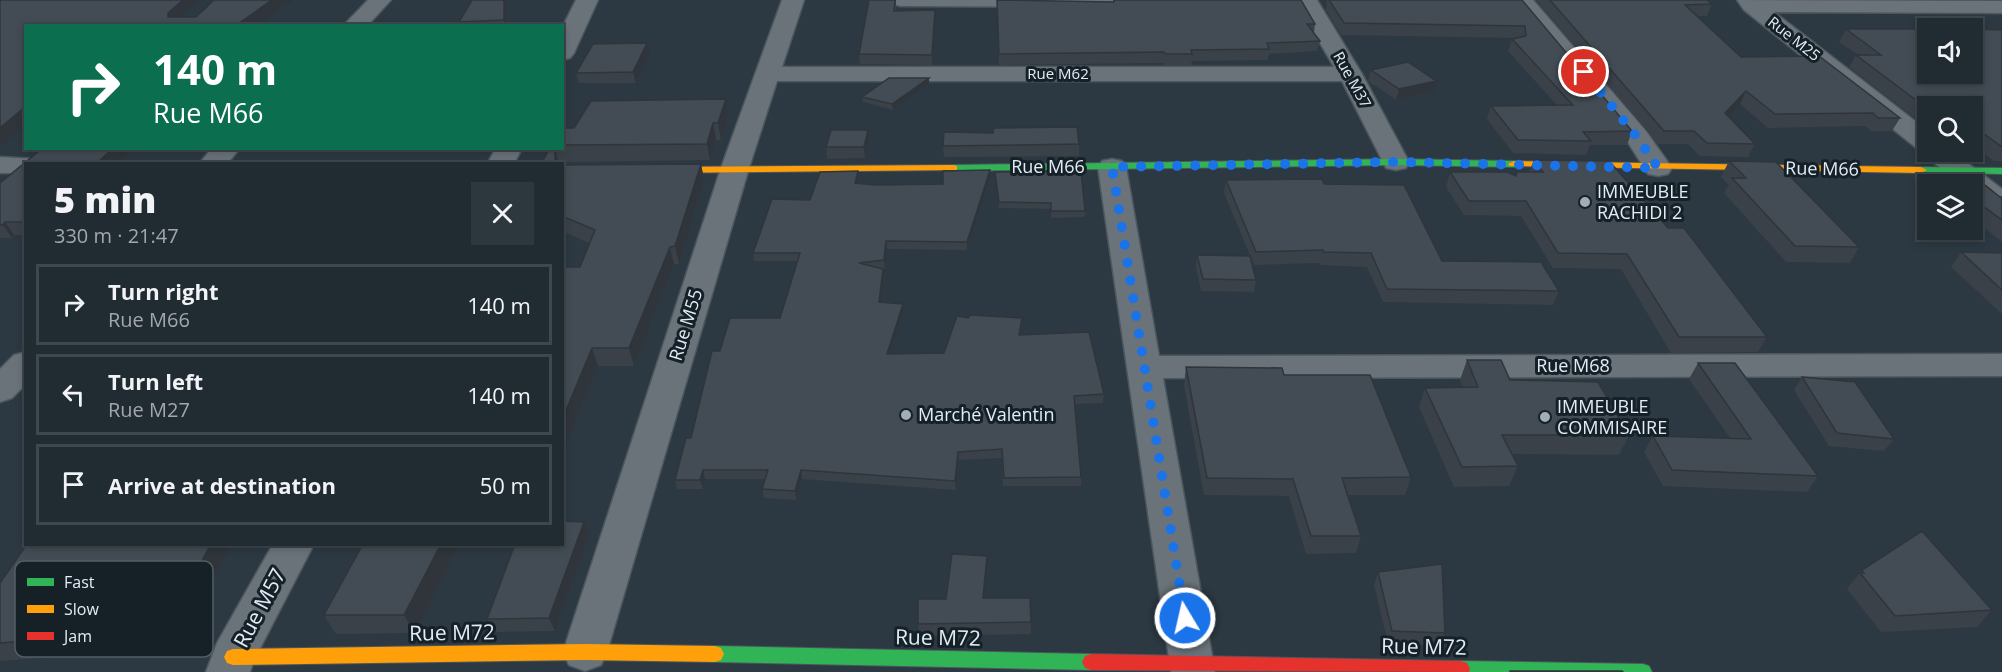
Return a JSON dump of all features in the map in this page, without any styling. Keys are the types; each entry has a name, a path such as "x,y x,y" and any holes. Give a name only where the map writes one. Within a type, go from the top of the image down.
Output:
{"street":[{"path":"356,24 381,0"},
{"path":"564,49 587,0"},
{"name":"Rue M55","path":"585,652 735,168 793,0"},
{"path":"900,0 1178,1"},
{"path":"1283,1 1306,0"},
{"name":"Rue M37","path":"1306,0 1350,74 1396,162"},
{"path":"1522,0 1637,137 1658,168"},
{"path":"1749,3 2002,7"},
{"name":"Rue M25","path":"1749,3 1917,135"},
{"name":"Rue M62","path":"766,74 1350,74"},
{"path":"214,162 225,150"},
{"path":"0,184 24,162"},
{"name":"Rue M66","path":"643,170 1112,167 1396,162 1658,168 2002,171"},
{"path":"1950,162 2002,203"},
{"path":"1112,167 1192,668"},
{"path":"0,390 24,365"},
{"name":"Rue M68","path":"1144,366 2002,365"},
{"name":"Rue M57","path":"231,664 293,546"},
{"name":"Rue M72","path":"231,664 585,652 1192,668 1643,672"}],"building":[{"path":"0,0 183,0 168,13 168,17 196,17 214,0 272,0 238,24 24,24 24,108 0,128"},
{"path":"472,0 504,0 504,20 459,22"},
{"path":"869,0 895,0 894,11 935,10 932,55 859,54"},
{"path":"997,0 1114,2 1114,0 1301,0 1315,24 1307,24 1320,41 1267,43 1269,49 1191,50 1192,54 1165,54 1164,52 999,54"},
{"path":"1329,0 1522,0 1632,131 1583,132 1591,141 1518,140 1491,106 1573,105 1512,39 1526,36 1525,26 1344,23"},
{"path":"1550,0 1707,0 1712,4 1685,5 1741,57 1819,56 1900,118 1878,118 1873,113 1775,114 1746,91 1725,113 1755,144 1707,143 1694,131 1664,131"},
{"path":"1846,29 1917,29 1917,84 1983,84 1983,29 2002,30 2002,147 1983,133 1983,96 1917,96 1917,101 1856,55 1881,55"},
{"path":"647,43 633,72 576,73 593,44"},
{"path":"1408,62 1436,81 1399,89 1371,70"},
{"path":"889,78 929,78 892,104 862,97"},
{"path":"726,99 718,123 713,123 707,144 564,145 564,128 574,128 591,101"},
{"path":"1077,127 1079,144 943,146 944,132 993,133 994,128"},
{"path":"831,130 868,130 864,147 826,147"},
{"path":"41,150 111,150 98,162 26,162"},
{"path":"549,150 555,150 555,162 542,162"},
{"path":"1534,160 1609,161 1668,228 1684,228 1767,337 1679,337 1627,254 1558,253 1526,201 1469,201 1450,172 1507,172 1516,176 1517,172 1543,172"},
{"path":"1729,161 1776,162 1859,247 1795,246 1732,178 1746,178"},
{"path":"24,163 24,222 5,222 0,225 0,183"},
{"path":"701,164 675,246 670,247 629,348 592,348 564,415 564,267 580,267 595,230 564,217 564,165"},
{"path":"990,170 967,242 886,241 884,260 859,263 883,269 879,302 903,304 887,354 944,353 957,316 1022,318 1019,335 1089,332 1104,394 1074,396 1081,477 1004,478 1002,449 958,452 955,481 801,470 795,491 762,489 768,470 703,470 700,480 675,480 686,438 691,438 712,351 720,351 730,318 780,318 800,253 753,253 772,199 810,200 820,172 858,171 855,183 876,185 943,184 943,171"},
{"path":"1081,171 1085,211 1051,211 1051,203 999,202 995,172"},
{"path":"1940,173 1979,174 1941,174"},
{"path":"1322,179 1324,184 1404,185 1442,261 1541,262 1559,291 1387,289 1371,253 1323,252 1323,250 1256,252 1226,180"},
{"path":"1983,183 2002,197 2002,220 1983,206"},
{"path":"1961,252 2002,253 2002,290"},
{"path":"1197,255 1250,256 1256,280 1203,279"},
{"path":"1467,360 1501,360 1510,380 1598,382 1629,435 1502,435 1518,466 1462,467 1425,388 1478,387"},
{"path":"1698,363 1735,363 1818,476 1672,470 1653,436 1751,439"},
{"path":"1186,367 1282,368 1284,375 1370,375 1411,477 1342,478 1361,536 1311,536 1293,479 1207,478"},
{"path":"1802,377 1855,382 1894,439 1837,433"},
{"path":"564,521 584,522 549,618 487,619 514,546 564,546"},
{"path":"1922,531 1992,610 1895,616 1860,573 1864,573 1862,570"},
{"path":"26,546 210,546 202,561 15,561"},
{"path":"362,546 440,546 404,615 324,615"},
{"path":"952,554 987,556 983,598 1030,598 1031,622 918,624 918,599 946,599"},
{"path":"15,561 15,642 0,643 0,583"},
{"path":"1442,564 1445,633 1392,631 1378,572"},
{"path":"1622,671 1623,672 1510,672"}],"traffic: fast":[{"path":"953,168 1396,162 1514,164"},
{"path":"1921,170 2002,171"},
{"path":"715,654 1091,662"},
{"path":"1461,669 1643,672"}],"traffic: slow":[{"path":"1514,164 1921,170"},
{"path":"657,170 953,168"},
{"path":"233,657 585,652 715,654"}],"traffic: jam":[{"path":"1091,662 1461,669"}],"place":[{"name":"IMMEUBLE RACHIDI 2","path":"1585,202"},
{"name":"Marché Valentin","path":"906,415"},
{"name":"IMMEUBLE COMMISAIRE","path":"1545,417"}],"route":[{"path":"1185,618 1112,167 1396,162 1658,168 1637,137 1584,72"}]}
